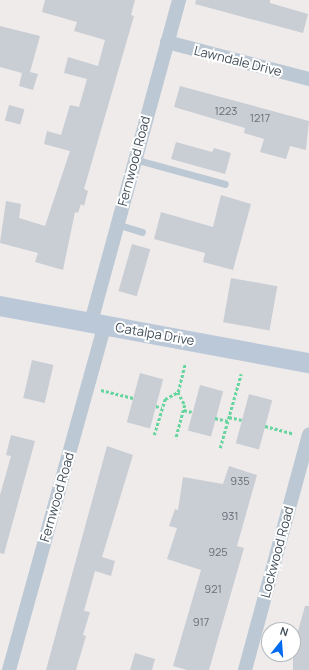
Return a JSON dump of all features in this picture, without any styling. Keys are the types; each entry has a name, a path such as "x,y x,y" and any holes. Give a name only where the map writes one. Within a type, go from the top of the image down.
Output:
{"street":[{"name":"Fernwood Road","path":"9,670 98,324 116,224 179,0"},
{"name":"Lawndale Drive","path":"167,42 309,79"},
{"name":"Catalpa Drive","path":"0,306 309,363"},
{"name":"Lockwood Road","path":"245,670 304,435"}],"lane":[{"path":"134,159 225,184"},
{"path":"116,224 142,232"}],"path":[{"path":"178,392 185,363"},
{"path":"220,448 241,374"},
{"path":"96,388 133,398"},
{"path":"154,435 162,408 169,394 178,392"},
{"path":"176,439 185,401 178,392"},
{"path":"156,406 162,408"},
{"path":"184,410 192,412"},
{"path":"215,418 242,420"},
{"path":"265,426 304,435"}],"building":[{"path":"45,0 135,0 131,15 134,16 84,189 88,191 84,206 81,204 78,213 75,212 63,270 35,262 38,253 0,243 6,201 21,204 19,218 45,226 70,151 44,144 47,131 61,135 70,105 79,107 87,79 64,73 68,57 98,66 105,40 74,31 77,22 42,12"},
{"path":"196,0 270,0 270,3 308,14 303,33 195,4"},
{"path":"0,26 40,36 30,72 38,74 33,90 19,86 22,73 0,67"},
{"path":"180,86 309,121 306,150 290,146 286,159 260,152 264,139 244,133 245,128 174,107"},
{"path":"9,105 24,109 20,125 5,120"},
{"path":"176,142 212,152 214,148 231,153 225,174 171,159"},
{"path":"221,195 251,204 233,270 203,262 205,253 154,239 161,212 213,227"},
{"path":"132,244 150,249 137,296 118,291"},
{"path":"231,278 277,286 269,330 223,322"},
{"path":"32,360 53,365 45,403 23,398"},
{"path":"140,373 163,379 150,428 127,422"},
{"path":"200,385 223,391 211,437 188,430"},
{"path":"249,394 272,400 259,449 236,443"},
{"path":"11,435 35,441 4,554 0,553 0,495 11,456 6,455"},
{"path":"107,446 133,455 102,557 115,561 111,576 95,571 84,611 90,612 83,635 86,636 76,670 46,670"},
{"path":"229,466 257,475 237,546 244,548 209,670 187,670 173,666 201,570 167,559 177,528 169,526 175,509 178,510 183,477 223,484"},
{"path":"305,606 309,606 309,670 293,670 293,662 301,662 301,622"},
{"path":"135,653 155,659 152,670 130,670"}]}
